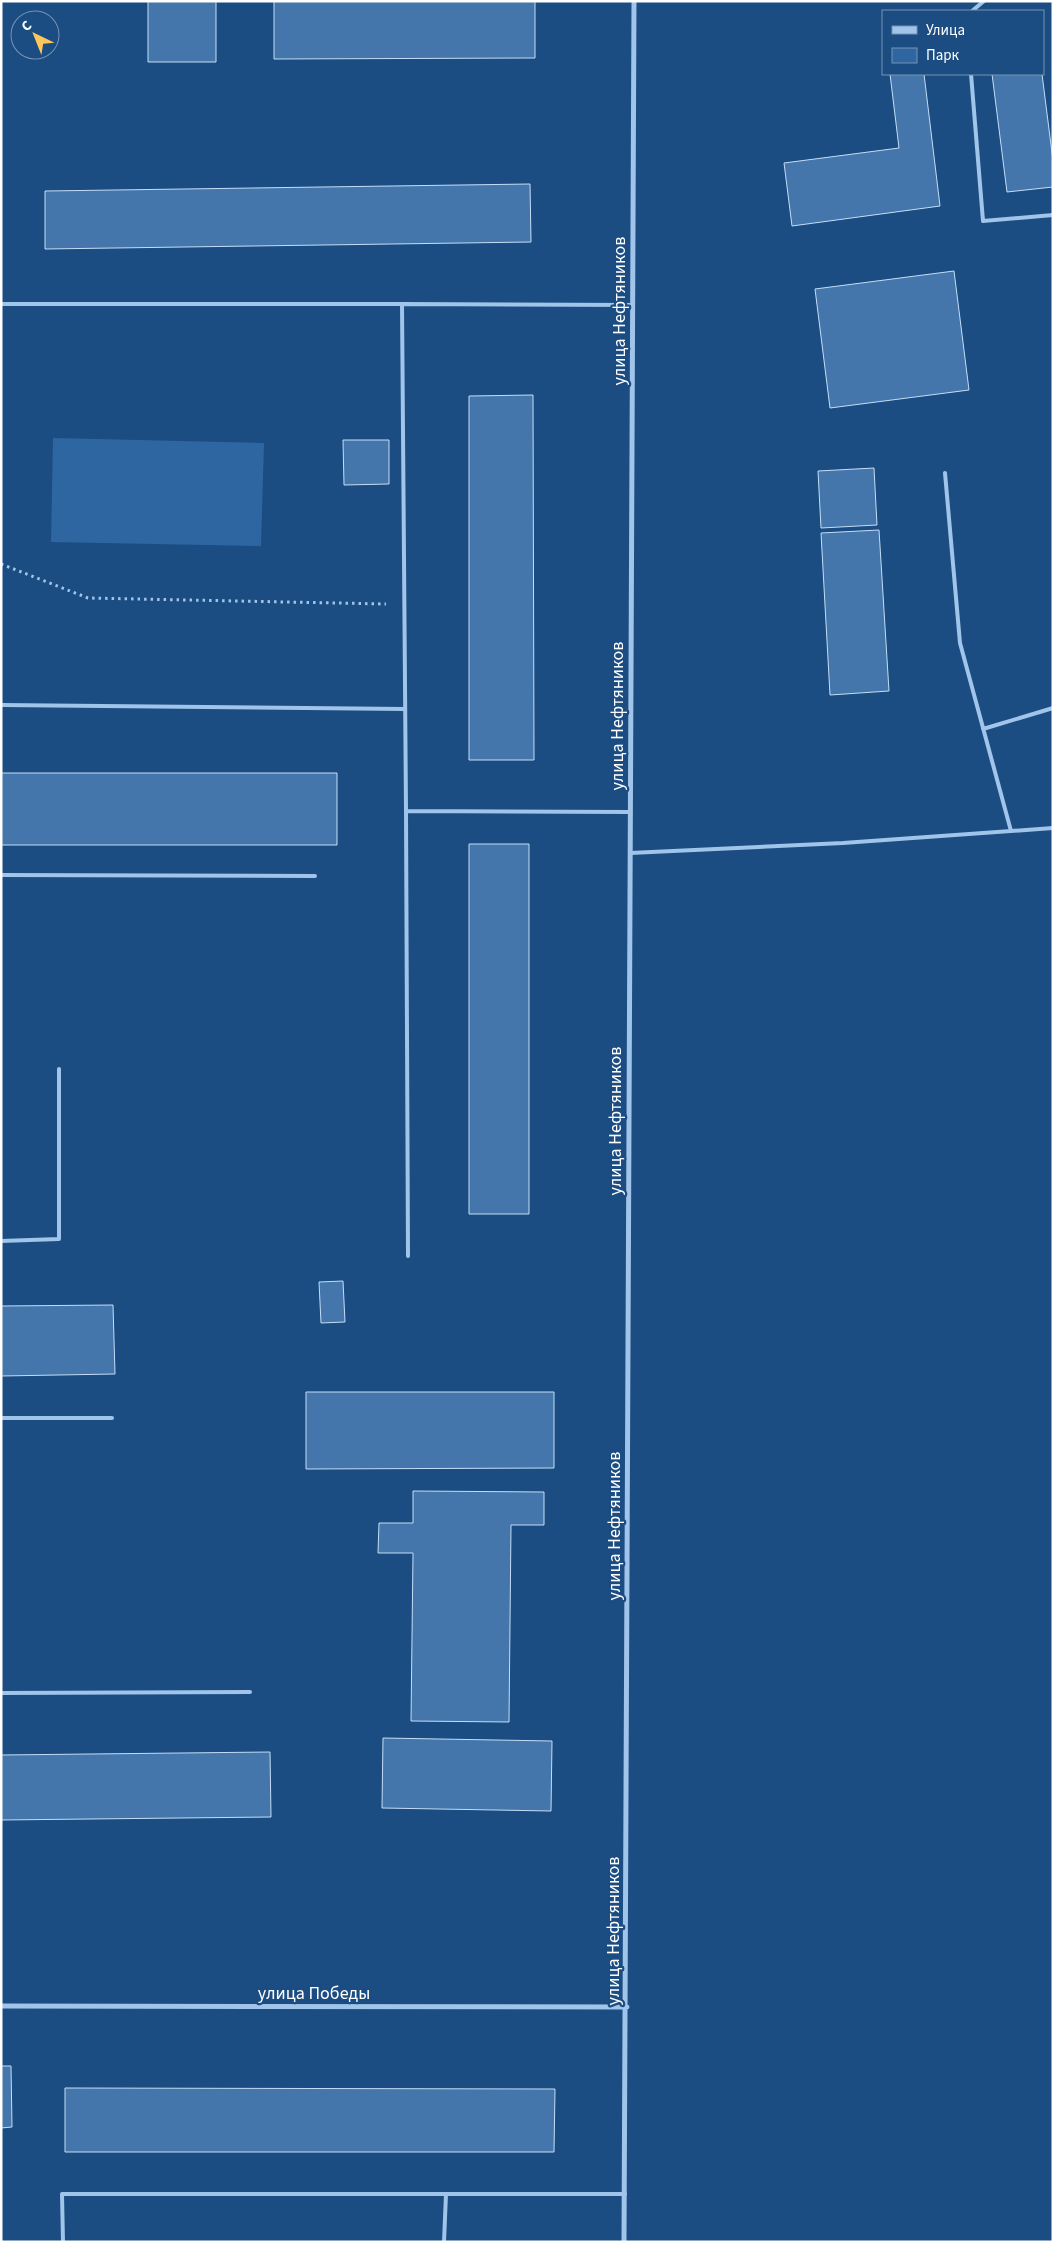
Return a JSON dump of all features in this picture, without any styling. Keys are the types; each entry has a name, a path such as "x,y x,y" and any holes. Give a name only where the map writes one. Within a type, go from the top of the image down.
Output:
{"street":[{"name":"улица Нефтяников","path":"624,2242 634,1"},
{"name":"улица Победы","path":"1,2006 626,2007"}],"lane":[{"path":"973,10 984,1"},
{"path":"970,75 983,221 1053,215"},
{"path":"1,304 632,305"},
{"path":"402,304 408,1256"},
{"path":"945,473 960,643 1011,831"},
{"path":"1,705 405,709"},
{"path":"983,729 1053,708"},
{"path":"406,811 630,812"},
{"path":"630,853 843,843 1053,828"},
{"path":"1,875 315,876"},
{"path":"1,1241 59,1239 59,1069"},
{"path":"1,1418 112,1418"},
{"path":"1,1693 250,1692"},
{"path":"63,2242 62,2194 625,2194"},
{"path":"444,2242 446,2194"}],"path":[{"path":"1,564 88,598 405,604"}],"green space":[{"path":"53,438 264,443 261,546 51,542"}],"building":[{"path":"148,1 216,1 216,62 148,62"},
{"path":"274,1 535,1 535,58 274,59"},
{"path":"890,75 924,75 940,206 792,226 784,163 899,148"},
{"path":"992,75 1042,75 1053,161 1053,187 1007,192"},
{"path":"530,184 531,242 45,249 45,191"},
{"path":"954,271 969,390 830,408 815,289"},
{"path":"533,395 534,760 469,760 469,396"},
{"path":"343,440 389,440 389,484 344,485"},
{"path":"874,468 877,525 821,528 818,471"},
{"path":"879,530 889,691 830,695 821,533"},
{"path":"1,773 337,773 337,845 1,845"},
{"path":"469,844 529,844 529,1214 469,1214"},
{"path":"343,1281 345,1322 321,1323 319,1282"},
{"path":"113,1305 115,1374 1,1376 1,1306"},
{"path":"306,1392 554,1392 554,1468 306,1469"},
{"path":"413,1491 544,1492 544,1525 511,1525 509,1722 411,1721 413,1553 378,1553 379,1523 413,1523"},
{"path":"383,1738 552,1741 551,1811 382,1808"},
{"path":"270,1752 271,1817 1,1820 1,1755"},
{"path":"1,2066 11,2066 12,2127 1,2128"},
{"path":"65,2088 555,2089 554,2152 65,2152"}]}
